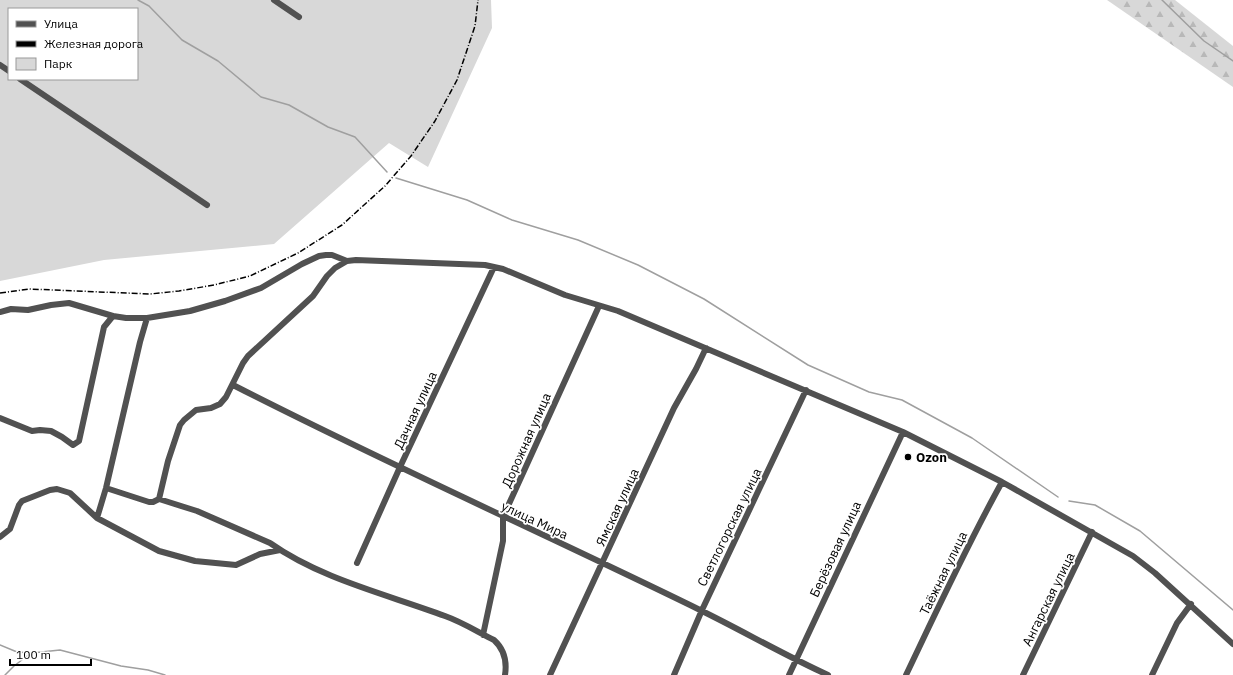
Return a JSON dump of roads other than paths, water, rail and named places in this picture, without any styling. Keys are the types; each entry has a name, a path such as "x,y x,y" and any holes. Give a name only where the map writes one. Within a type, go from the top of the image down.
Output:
{"street":[{"path":"274,0 299,17"},
{"path":"21,80 207,205"},
{"path":"0,312 11,309 28,310 69,303 113,316 126,318 147,318 190,311 225,301 261,288 302,264 319,256 332,255 347,261"},
{"path":"106,488 148,502 153,502 159,498 168,461 180,425 187,416 196,410 211,408 220,404 233,385 243,363 248,356 312,296 335,268 347,261 356,260 485,265 503,269 565,295 618,311 903,432 1002,482 1133,556 1191,604 1233,644"},
{"name":"Дачная улица","path":"357,563 400,467 494,267"},
{"name":"Дорожная улица","path":"483,635 503,541 503,516 598,306"},
{"path":"0,418 32,431 51,431 62,437 73,446 79,442 104,327 113,316"},
{"path":"96,518 106,488 138,349 147,318"},
{"name":"Ямская улица","path":"550,675 674,408 706,348"},
{"name":"улица Мира","path":"233,385 302,420 702,610 796,660 828,675"},
{"name":"Светлогорская улица","path":"674,675 702,610 806,390"},
{"name":"Берёзовая улица","path":"789,675 903,432"},
{"name":"Таёжная улица","path":"906,675 947,589 1002,482"},
{"path":"0,538 10,529 22,501 50,490 57,489 70,493 96,518 159,550 195,561 236,565 260,554 280,550"},
{"path":"159,498 197,511 270,542 280,550 318,569 365,589 453,619 494,640 502,650 506,667 505,675"},
{"name":"Ангарская улица","path":"1023,675 1092,532"},
{"path":"1152,675 1177,623 1191,604"}],"waterway":[{"path":"138,0 149,6 182,40 218,61 261,97 289,105 328,127 355,137 387,172"},
{"path":"1162,0 1204,41 1233,61"},
{"path":"396,178 467,200 512,220 578,240 638,265 704,299 808,365 869,392 902,400 972,438 1058,497"},
{"path":"1069,501 1095,505 1140,531 1233,610"},
{"path":"0,645 17,652 32,653 60,650 121,666 148,670 165,675"},
{"path":"5,675 31,653"}],"railway":[{"path":"0,293 29,289 150,294 179,291 214,285 250,276 298,253 342,225 385,186 411,156 435,121 457,80 475,26 478,0"}],"place":[{"name":"Ozon","path":"908,457"}]}
